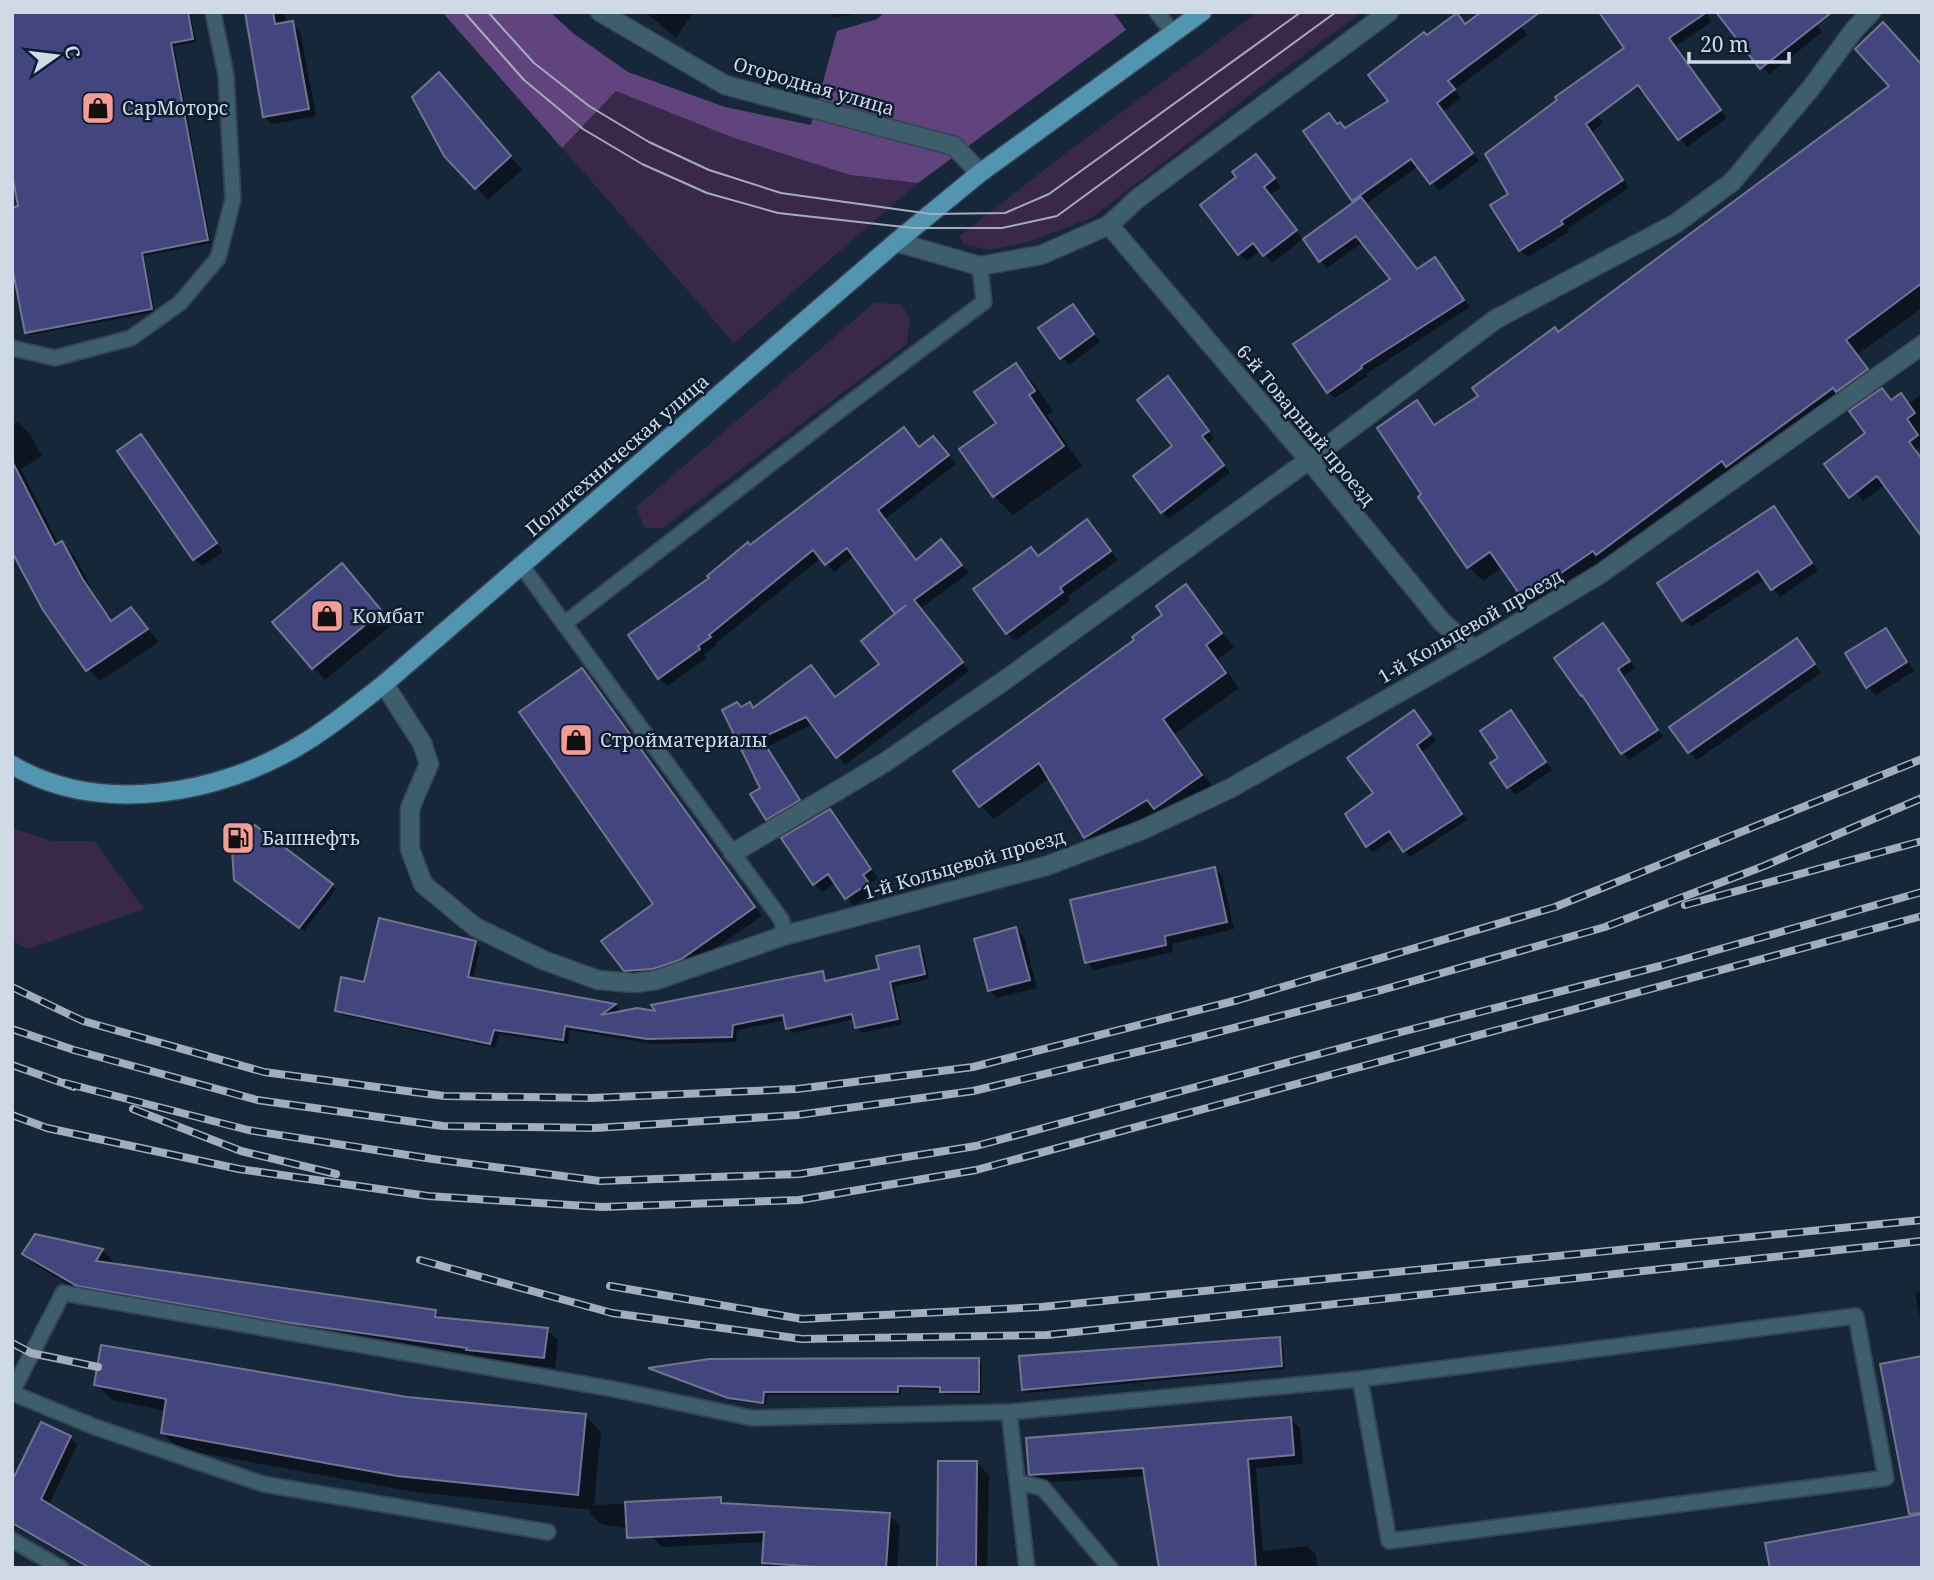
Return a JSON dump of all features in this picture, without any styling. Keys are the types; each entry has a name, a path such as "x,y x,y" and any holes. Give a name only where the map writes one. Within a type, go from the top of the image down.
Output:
{"main road":[{"name":"Политехническая улица","path":"12,765 50,782 94,794 133,795 173,792 241,774 301,745 384,684 895,242 980,173 1202,12"}],"street":[{"name":"Огородная улица","path":"600,12 725,85 954,146 980,173"},
{"path":"895,242 980,266 1041,255 1109,225 1148,192 1389,12"},
{"path":"733,853 906,748 1005,680 1309,460 1496,319 1675,224 1732,182 1871,12"},
{"name":"6-й Товарный проезд","path":"1109,225 1309,460 1442,622 1474,650"},
{"name":"1-й Кольцевой проезд","path":"384,684 422,744 429,764 410,808 410,849 423,884 475,927 543,960 597,980 634,983 656,980 786,936 1045,866 1142,830 1228,789 1474,650 1600,573 1922,345"}],"lane":[{"path":"12,348 55,358 131,338 180,303 218,258 233,199 226,75 213,12"},
{"path":"1157,12 1173,33"},
{"path":"564,624 984,302 980,266"},
{"path":"522,565 781,919 786,936"},
{"path":"548,1532 263,1484 95,1427 12,1393 63,1293 613,1390 752,1418 1009,1412 1360,1379 1856,1316 1886,1478 1388,1541 1360,1379"},
{"path":"1009,1412 1027,1568"},
{"path":"1017,1482 1043,1488 1110,1568"},
{"path":"12,1540 61,1568"}],"shaded area":[{"path":"442,12 550,12 574,34 628,72 725,107 811,125 837,31 877,19 885,12 1113,12 1126,30 918,183 850,175 734,138 616,91 562,148"},
{"path":"1258,12 1362,12 1264,84 1093,217 1031,241 989,250 963,244 960,236 1063,155"},
{"path":"616,91 734,138 850,175 918,183 734,343 562,148"},
{"path":"874,303 901,304 910,318 907,344 663,528 645,528 636,507"},
{"path":"12,828 52,841 94,841 144,909 29,949 12,941"}],"building":[{"name":"СарМоторс","path":"12,12 188,12 193,39 171,43 208,240 142,253 152,309 25,333 12,266 12,208 18,206 12,173"},
{"path":"245,12 273,12 275,24 293,21 309,109 263,117"},
{"path":"1481,12 1540,12 1448,81 1455,89 1437,103 1473,153 1430,184 1411,159 1352,201 1303,131 1329,113 1337,124 1340,122 1345,128 1388,101 1368,75 1424,32 1427,35 1457,13 1465,24"},
{"path":"1599,12 1707,12 1669,38 1721,110 1678,140 1638,85 1586,124 1623,180 1561,221 1563,224 1519,251 1490,205 1508,194 1485,154 1557,100 1555,97 1624,48"},
{"path":"1716,12 1832,12 1760,69"},
{"path":"1883,22 1922,65 1922,283 1846,340 1868,369 1836,392 1833,388 1726,467 1722,461 1596,555 1593,551 1523,599 1490,552 1467,568 1418,497 1421,494 1377,428 1417,400 1434,425 1478,396 1472,388 1555,327 1558,332 1889,86 1855,49"},
{"path":"439,72 511,156 475,189 444,156 412,97"},
{"path":"1256,154 1275,178 1264,187 1297,230 1263,256 1253,243 1238,255 1200,205 1236,177 1232,172"},
{"path":"1361,197 1417,269 1435,257 1464,300 1361,366 1362,368 1327,393 1293,344 1390,279 1356,236 1319,262 1303,239"},
{"path":"1073,304 1094,334 1060,359 1038,328"},
{"path":"1016,363 1035,391 1029,395 1064,446 993,497 959,449 996,423 974,392"},
{"path":"1168,376 1209,431 1202,436 1224,465 1161,513 1133,476 1172,446 1137,400"},
{"path":"1882,388 1891,400 1901,393 1915,413 1907,419 1918,435 1909,442 1922,459 1922,537 1877,476 1849,498 1824,464 1865,433 1849,411"},
{"path":"904,427 919,447 933,436 949,455 878,510 916,560 941,539 962,565 914,600 963,662 836,758 806,717 761,738 800,800 766,820 750,794 760,788 722,710 737,702 741,707 750,702 753,708 811,665 835,697 879,664 861,641 895,614 847,548 825,565 813,550 709,635 711,637 698,646 700,649 658,679 628,635 709,578 707,576 748,542 750,545"},
{"path":"141,434 217,543 193,560 117,451"},
{"path":"12,461 55,545 62,541 82,578 111,621 131,607 148,629 86,671 43,610 12,552"},
{"path":"1774,506 1812,563 1771,590 1758,571 1682,621 1657,583"},
{"path":"1087,519 1111,551 1060,588 1063,592 1006,634 973,589 1031,547 1038,556"},
{"name":"Комбат","path":"342,563 382,611 312,669 272,622"},
{"path":"1186,584 1222,633 1206,645 1226,673 1163,719 1202,775 1154,809 1147,800 1084,838 1039,763 979,807 953,771 1134,640 1132,637 1162,615 1156,606"},
{"path":"1603,623 1630,661 1618,669 1658,730 1621,754 1554,658"},
{"path":"1886,628 1907,662 1866,688 1845,653"},
{"path":"1797,638 1815,664 1688,753 1669,727"},
{"path":"582,668 755,907 680,960 653,969 624,971 601,941 653,904 519,712"},
{"path":"1414,710 1431,734 1417,745 1462,814 1403,852 1389,831 1366,847 1345,814 1373,793 1347,758"},
{"path":"1511,710 1546,762 1507,788 1490,763 1498,758 1480,731"},
{"path":"830,809 871,869 863,875 869,883 845,899 828,874 813,885 781,838"},
{"path":"255,825 333,884 299,928 234,880 232,850"},
{"path":"1215,867 1227,922 1165,936 1166,945 1085,963 1070,900"},
{"path":"379,918 476,941 468,977 616,1004 601,1015 637,1008 655,1011 651,1005 823,971 825,981 879,969 876,956 919,946 925,974 890,982 898,1019 855,1028 852,1014 786,1029 783,1015 733,1025 732,1037 647,1039 565,1026 563,1040 494,1030 490,1044 335,1011 341,977 364,982"},
{"path":"1016,927 1030,980 988,991 974,939"},
{"path":"35,1234 103,1249 96,1261 436,1310 435,1317 548,1328 544,1358 466,1350 467,1348 277,1321 77,1286 22,1254"},
{"path":"1280,1337 1282,1366 1022,1390 1019,1356"},
{"path":"101,1345 407,1397 586,1414 578,1495 397,1476 161,1433 166,1399 94,1385"},
{"path":"1922,1356 1922,1513 1909,1514 1880,1364"},
{"path":"979,1358 979,1392 940,1392 940,1387 898,1386 898,1392 764,1392 763,1403 728,1398 648,1368 709,1359"},
{"path":"1291,1417 1294,1455 1248,1459 1256,1568 1159,1568 1143,1468 1029,1475 1026,1438"},
{"path":"41,1422 71,1436 41,1499 153,1568 90,1568 12,1523 12,1481"},
{"path":"938,1461 977,1461 976,1568 937,1568"},
{"path":"721,1497 721,1503 890,1513 886,1568 831,1568 762,1563 764,1532 627,1538 625,1502"},
{"path":"1922,1514 1922,1568 1770,1568 1765,1543"}],"tram line":[{"path":"464,12 524,80 583,129 642,164 707,193 778,213 913,228 1002,228 1057,216 1336,12"},
{"path":"488,12 534,63 589,106 649,142 709,170 781,193 931,214 1005,213 1049,194 1301,12"}],"railway":[{"path":"12,987 83,1021 264,1072 444,1096 592,1098 797,1089 973,1067 1238,1000 1555,907 1922,759"},
{"path":"12,1029 74,1050 257,1100 443,1126 595,1128 797,1115 973,1091 1378,991 1605,927 1764,866 1922,798"},
{"path":"1685,905 1922,841"},
{"path":"65,1083 248,1130 433,1159 600,1181 799,1174 976,1146 1660,966 1922,892"},
{"path":"12,1115 47,1128 239,1169 428,1196 602,1207 799,1200 976,1170 1922,916"},
{"path":"12,1065 74,1087"},
{"path":"133,1109 241,1151 336,1174"},
{"path":"610,1286 802,1319 1041,1307 1922,1220"},
{"path":"420,1260 612,1313 802,1339 1047,1335 1922,1241"},
{"path":"12,1343 31,1353 98,1367"}],"place":[{"name":"СарМоторс","path":"98,108"},
{"name":"Комбат","path":"327,616"},
{"name":"Стройматериалы","path":"576,740"},
{"name":"Башнефть","path":"238,838"}]}
